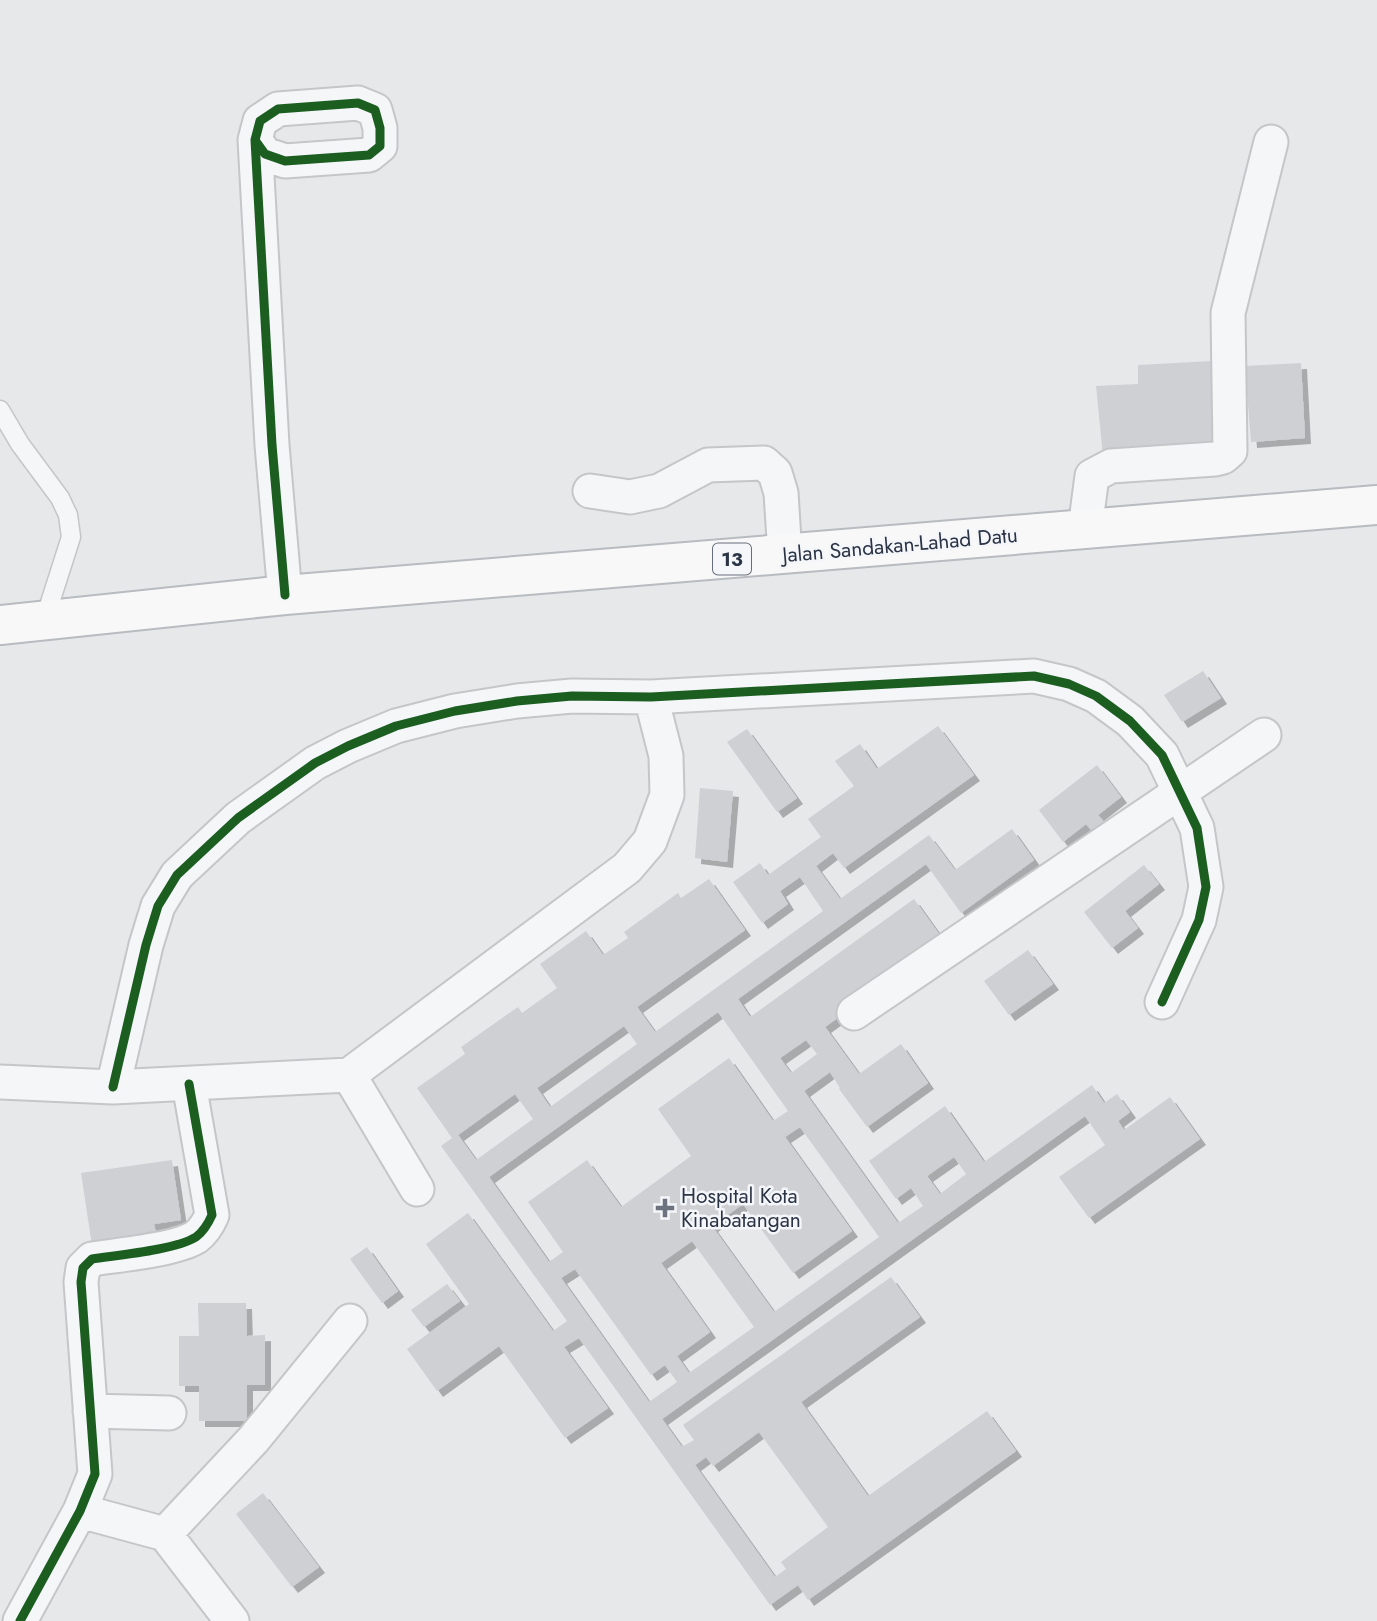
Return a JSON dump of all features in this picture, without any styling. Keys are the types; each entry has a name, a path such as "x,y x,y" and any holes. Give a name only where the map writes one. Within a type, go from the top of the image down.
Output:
{"highway":[{"name":"Jalan Sandakan-Lahad Datu","path":"87,614 285,595 1377,505"},
{"name":"13","path":"0,604 87,614"},
{"name":"13","path":"0,625 87,614"}],"street":[{"path":"255,139 272,445 285,595"},
{"path":"1085,529 1092,476 1099,470 1111,466 1215,459 1230,451 1228,313 1271,142"},
{"path":"590,491 630,497 659,491 708,465 764,463 775,473 781,493 785,555"},
{"path":"113,1087 146,945 158,906 177,875 238,818 315,763 396,726 455,711 572,696 651,696 1034,676 1069,684 1096,696 1130,720 1162,755 1197,828 1206,887 1199,920 1162,1002"},
{"path":"0,1082 113,1087 349,1075 627,868 650,841 667,795 666,756 651,696"},
{"path":"854,1013 1264,735"},
{"path":"349,1075 417,1189"},
{"path":"20,1621 80,1511 95,1474 81,1282 83,1268 92,1259 176,1244 195,1237 207,1227 212,1215 189,1084"},
{"path":"165,1534 253,1440 350,1321"},
{"path":"90,1411 169,1413"},
{"path":"80,1511 165,1534 232,1621"}],"lane":[{"path":"0,410 20,444 60,498 68,515 71,537 48,610"}],"building":[{"path":"1212,361 1218,449 1103,456 1096,386 1138,384 1138,365"},
{"path":"1301,363 1305,438 1251,442 1245,366"},
{"path":"1203,671 1221,698 1182,722 1164,695"},
{"path":"938,726 974,775 844,868 833,853 816,866 840,899 929,835 955,870 1012,829 1034,860 961,913 926,864 738,999 750,1017 914,899 944,941 825,1027 859,1074 901,1044 928,1083 867,1127 830,1072 804,1091 898,1223 923,1206 911,1188 896,1199 869,1161 945,1106 984,1162 1092,1085 1104,1103 1117,1094 1130,1112 1118,1121 1124,1130 1170,1097 1200,1139 1089,1218 1059,1177 1105,1145 1085,1116 662,1419 682,1447 694,1440 683,1425 891,1277 920,1317 801,1402 868,1496 987,1411 1016,1451 808,1600 798,1585 770,1605 579,1338 564,1347 608,1408 565,1438 499,1346 437,1391 407,1349 469,1304 426,1244 468,1213 553,1331 567,1321 441,1146 452,1138 417,1088 465,1054 461,1047 518,1007 522,1013 557,988 540,964 586,931 603,955 628,938 624,932 678,893 681,898 709,879 745,930 637,1007 655,1032 823,911 800,877 780,891 788,904 762,923 733,882 760,863 768,875 821,837 808,819 854,786 835,761 860,744 877,769","holes":["718,1012 788,1111 773,1121 729,1058 658,1109 691,1156 621,1207 587,1160 528,1202 563,1252 549,1262 489,1177","624,1026 637,1044 550,1107 537,1088","806,1040 817,1054 791,1073 780,1058","515,1094 533,1119 476,1160 458,1135","800,1127 879,1237 774,1312 712,1226 743,1204 793,1273 852,1231 785,1137","954,1157 966,1174 940,1194 927,1176","692,1241 754,1327 689,1373 677,1356 710,1332 661,1263","575,1269 651,1375 665,1365 677,1382 649,1402 561,1278","759,1432 828,1527 781,1562 786,1569 775,1577 695,1465 706,1457 713,1466"]},
{"path":"747,729 797,798 777,812 727,742"},
{"path":"1097,765 1121,797 1098,815 1104,822 1092,831 1086,824 1063,842 1039,810"},
{"path":"700,788 733,791 727,862 695,858"},
{"path":"1144,865 1159,884 1125,911 1138,928 1112,948 1084,912"},
{"path":"1028,950 1053,984 1009,1015 984,981"},
{"path":"172,1160 181,1220 154,1224 156,1233 128,1237 130,1247 93,1252 81,1173"},
{"path":"367,1247 398,1291 382,1303 350,1259"},
{"path":"447,1284 460,1301 424,1327 411,1310"},
{"path":"198,1303 246,1303 247,1336 265,1335 265,1385 247,1385 247,1421 199,1421 199,1386 179,1386 179,1336 199,1336"},
{"path":"263,1493 319,1567 292,1587 236,1514"}],"cycle path":[{"path":"255,140 265,154 285,161 369,155 380,146 380,128 375,110 358,103 278,109 260,121 255,140 272,445 285,595"},
{"path":"113,1087 146,945 158,906 177,875 238,818 315,763 396,726 455,711 572,696 651,697 1034,676 1069,684 1096,696 1130,721 1162,755 1197,828 1206,887 1199,920 1162,1002"},
{"path":"20,1621 80,1511 95,1474 81,1282 83,1268 92,1259 187,1242 201,1232 212,1215 189,1084"}],"place":[{"name":"Hospital Kota Kinabatangan","path":"665,1208"}]}
